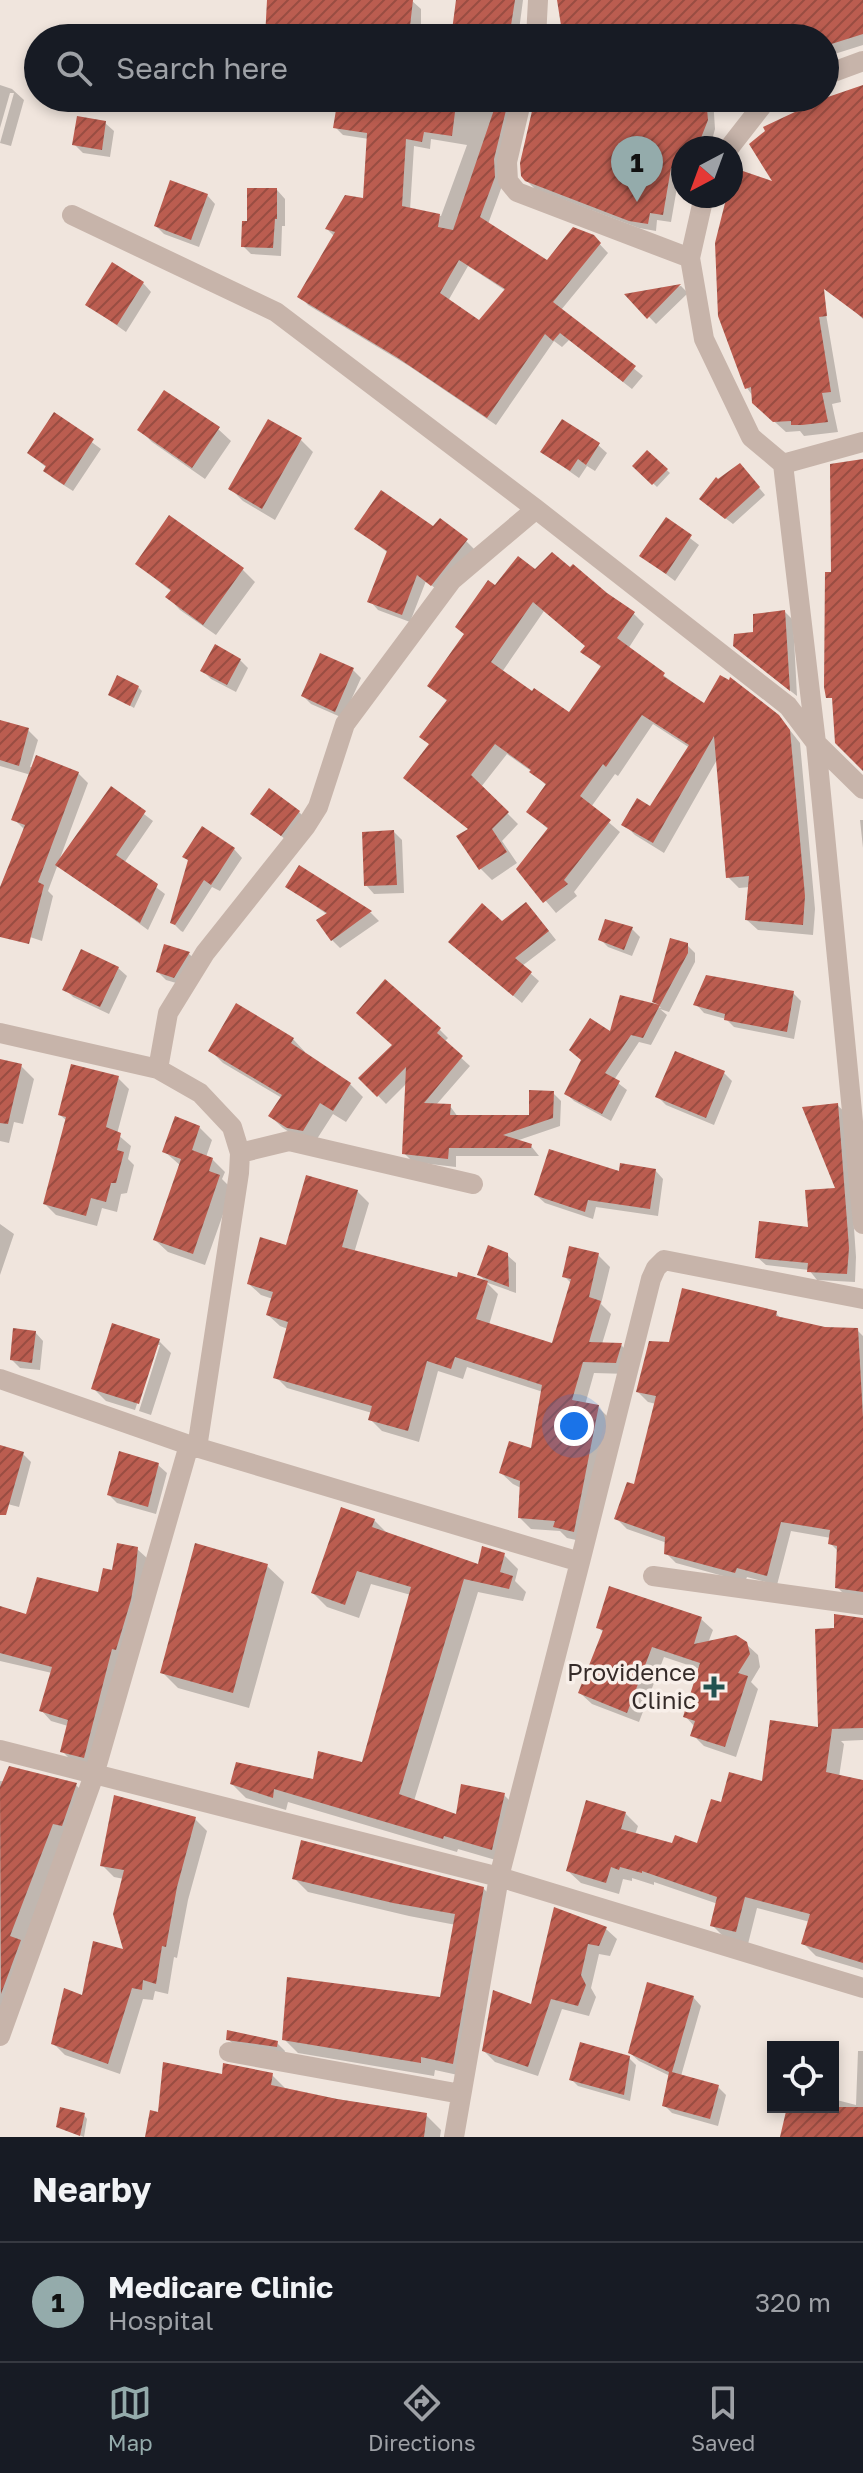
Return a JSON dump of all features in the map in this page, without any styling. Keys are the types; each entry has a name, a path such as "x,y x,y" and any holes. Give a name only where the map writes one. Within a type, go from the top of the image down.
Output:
{"street":[{"path":"537,24 538,0"},
{"path":"839,70 863,61"},
{"path":"519,112 507,162 508,181 517,192 690,258"},
{"path":"738,136 757,112"},
{"path":"701,208 690,258 704,339 751,437 783,464 816,743 863,1224"},
{"path":"72,215 276,312 536,509 788,706 816,743 863,789"},
{"path":"783,464 863,442"},
{"path":"158,1069 168,1013 205,953 318,807 345,724 452,580 536,509"},
{"path":"0,1033 158,1069 200,1093 232,1127 240,1153 193,1446 94,1775 0,2036"},
{"path":"240,1153 289,1141 473,1184"},
{"path":"454,2137 499,1877 651,1279 664,1260 863,1299"},
{"path":"0,1379 193,1446 580,1562"},
{"path":"653,1576 863,1605"},
{"path":"0,1750 499,1877 863,1988"},
{"path":"229,2052 461,2094"}],"building":[{"path":"267,0 413,0 410,24 266,24"},
{"path":"456,0 515,0 511,24 453,24"},
{"path":"557,0 863,0 863,34 839,42 839,24 561,24"},
{"path":"863,85 863,318 824,289 827,316 819,317 831,392 822,393 828,422 791,425 791,421 773,422 752,403 751,387 745,389 718,316 715,243 724,208 743,208 743,171 772,181 749,144 765,131 763,127 795,112 839,112 839,93"},
{"path":"336,112 455,112 452,136 424,132 422,142 406,139 402,206 440,214 438,227 453,230 493,112 506,112 494,159 495,177 480,217 547,260 573,227 594,235 601,243 553,302 636,366 623,382 560,333 553,341 545,334 487,418 398,358 297,297 335,232 325,229 345,195 363,198 367,133 333,128","holes":["459,260 505,289 479,320 440,293"]},
{"path":"532,112 707,112 708,120 702,136 671,136 671,168 663,215 650,213 648,224 629,221 525,181 521,176 520,163"},
{"path":"77,116 106,121 102,150 72,145"},
{"path":"170,180 208,194 191,240 154,226"},
{"path":"247,188 277,188 273,248 241,247 242,221 247,221"},
{"path":"112,262 144,282 117,325 85,305"},
{"path":"681,284 647,319 624,294"},
{"path":"164,390 220,427 192,468 137,430"},
{"path":"54,412 94,439 64,485 43,471 46,466 27,453"},
{"path":"268,419 302,438 262,509 228,489"},
{"path":"562,419 600,443 586,465 578,459 570,471 540,452"},
{"path":"647,450 668,469 652,485 632,466"},
{"path":"863,459 863,771 835,743 832,698 826,698 824,687 825,572 831,572 830,464"},
{"path":"740,463 760,487 725,519 699,499 716,477 718,479"},
{"path":"381,490 433,526 440,518 468,539 431,586 417,575 402,615 367,602 387,551 354,529"},
{"path":"169,515 244,568 203,625 165,597 171,590 135,564"},
{"path":"666,517 692,535 666,574 639,556"},
{"path":"552,552 570,567 573,564 635,612 617,638 665,673 663,676 704,703 720,675 729,680 730,677 779,715 790,730 805,896 803,925 745,920 749,876 726,878 714,736 653,843 621,825 637,798 650,806 689,745 642,715 606,767 603,764 580,796 611,820 564,880 568,884 543,903 516,869 548,828 526,812 546,784 529,772 531,770 495,744 471,775 509,812 492,829 507,852 479,870 456,836 468,829 403,778 429,744 419,737 447,700 427,686 464,634 455,627 488,580 495,585 518,556 535,569","holes":["533,602 585,646 580,652 601,666 569,712 491,662"]},
{"path":"785,610 790,691 733,646 734,634 753,632 753,614"},
{"path":"215,644 241,659 227,685 200,671"},
{"path":"320,653 354,668 335,712 301,696"},
{"path":"117,675 139,686 130,706 108,695"},
{"path":"0,720 29,728 19,766 0,760"},
{"path":"36,755 79,772 38,882 44,885 29,944 0,937 0,887 25,825 11,820"},
{"path":"111,786 146,811 116,855 158,884 140,923 55,865"},
{"path":"269,788 300,811 281,836 250,814"},
{"path":"202,826 235,848 211,885 204,880 175,925 170,923 188,860 182,857"},
{"path":"394,830 397,885 364,886 362,832"},
{"path":"299,865 372,911 331,941 316,920 327,913 285,887"},
{"path":"526,902 549,931 515,958 532,972 513,996 448,942 482,903 502,921"},
{"path":"605,919 633,927 624,950 598,940"},
{"path":"670,938 688,943 688,953 660,1005 652,1002"},
{"path":"164,944 190,952 174,978 156,972"},
{"path":"81,949 119,967 100,1007 62,990"},
{"path":"706,975 794,991 787,1032 724,1020 725,1014 693,1005"},
{"path":"385,979 441,1028 437,1033 463,1056 424,1103 451,1104 450,1115 529,1115 529,1090 554,1091 553,1118 503,1135 532,1144 531,1148 449,1148 448,1159 402,1154 406,1067 377,1097 358,1078 392,1045 356,1013"},
{"path":"620,995 660,1005 643,1038 631,1035 605,1073 620,1081 602,1114 564,1094 581,1060 569,1050 590,1018 610,1031"},
{"path":"236,1003 294,1038 291,1043 351,1083 333,1111 320,1103 303,1131 287,1128 268,1116 282,1095 208,1051"},
{"path":"675,1051 725,1071 706,1118 655,1097"},
{"path":"0,1059 22,1064 8,1124 0,1123"},
{"path":"71,1064 119,1076 106,1127 121,1133 117,1150 124,1152 116,1183 111,1183 106,1202 91,1198 86,1216 43,1204 66,1117 58,1115"},
{"path":"838,1103 849,1248 847,1274 807,1272 808,1263 755,1258 759,1221 808,1227 805,1190 835,1188 802,1107"},
{"path":"175,1116 200,1126 192,1150 213,1158 209,1171 220,1175 193,1254 153,1240 181,1159 162,1152"},
{"path":"549,1149 619,1171 620,1163 656,1169 650,1209 588,1200 585,1212 534,1195"},
{"path":"306,1175 358,1190 342,1247 457,1277 458,1272 488,1281 476,1319 552,1343 571,1279 562,1277 569,1246 599,1253 589,1297 601,1301 589,1342 622,1343 616,1363 583,1362 572,1400 599,1405 574,1532 553,1527 555,1521 518,1518 520,1481 499,1473 509,1441 531,1448 542,1385 455,1357 451,1369 427,1361 408,1431 368,1420 372,1406 273,1378 288,1322 266,1315 273,1292 247,1284 260,1237 286,1245"},
{"path":"488,1245 508,1253 509,1287 477,1275"},
{"path":"682,1288 777,1311 776,1316 825,1327 858,1328 863,1417 863,1592 835,1588 837,1546 828,1544 830,1530 781,1522 767,1576 737,1568 735,1573 664,1554 665,1537 614,1519 627,1482 634,1484 656,1396 636,1392 649,1341 669,1342"},
{"path":"112,1323 160,1339 139,1404 91,1389"},
{"path":"13,1328 36,1331 32,1363 10,1360"},
{"path":"0,1445 24,1452 6,1515 0,1515"},
{"path":"119,1451 159,1463 148,1507 107,1495"},
{"path":"341,1507 375,1519 372,1527 478,1564 482,1546 505,1553 500,1572 513,1576 509,1589 464,1579 399,1794 456,1814 461,1784 505,1793 492,1850 444,1836 443,1839 274,1789 273,1798 230,1784 236,1762 313,1779 318,1751 362,1762 411,1587 357,1571 345,1605 311,1593"},
{"path":"117,1543 138,1547 135,1576 131,1600 116,1650 112,1649 84,1758 60,1752 68,1720 39,1711 52,1667 0,1653 0,1606 26,1614 37,1577 98,1592 103,1568 112,1570"},
{"path":"195,1543 268,1564 233,1693 160,1673"},
{"path":"609,1586 702,1617 694,1644 736,1635 747,1642 750,1654 738,1673 748,1676 725,1747 690,1736 695,1721 683,1717 700,1663 652,1647 627,1713 578,1693 603,1630 596,1628"},
{"path":"834,1614 863,1618 863,1728 830,1729 826,1772 863,1780 863,1963 801,1944 810,1914 745,1897 736,1932 710,1926 717,1897 642,1871 620,1867 619,1870 611,1867 606,1883 566,1871 586,1800 626,1812 621,1829 672,1843 675,1835 697,1843 711,1799 721,1802 729,1772 762,1781 770,1720 818,1727 815,1629 834,1628"},
{"path":"9,1766 77,1783 62,1826 53,1824 10,1936 21,1940 1,1994 0,1787"},
{"path":"114,1795 196,1817 177,1887 166,1947 162,1946 156,1984 143,1980 142,1990 132,1988 108,2064 51,2044 64,1988 82,1995 93,1941 123,1949 113,1914 124,1870 100,1866"},
{"path":"301,1840 484,1887 453,2064 421,2057 421,2063 282,2040 287,1977 440,1997 455,1914 292,1879"},
{"path":"554,1907 607,1927 599,1946 588,1944 581,1975 586,1985 578,2006 551,1999 528,2067 482,2051 493,1990 531,2004"},
{"path":"647,1982 694,1996 672,2072 719,2085 710,2119 662,2106 669,2072 628,2053"},
{"path":"227,2030 278,2041 277,2047 226,2040"},
{"path":"580,2042 630,2056 624,2095 569,2080"},
{"path":"163,2062 222,2074 223,2063 273,2073 271,2085 427,2113 424,2137 145,2137 150,2110 158,2112"},
{"path":"60,2107 85,2113 80,2136 56,2127"},
{"path":"839,2107 863,2107 863,2137 780,2137 786,2113 839,2113"}],"place":[{"name":"Medicare Clinic","path":"637,202"},
{"name":"Providence Clinic","path":"714,1687"}]}
